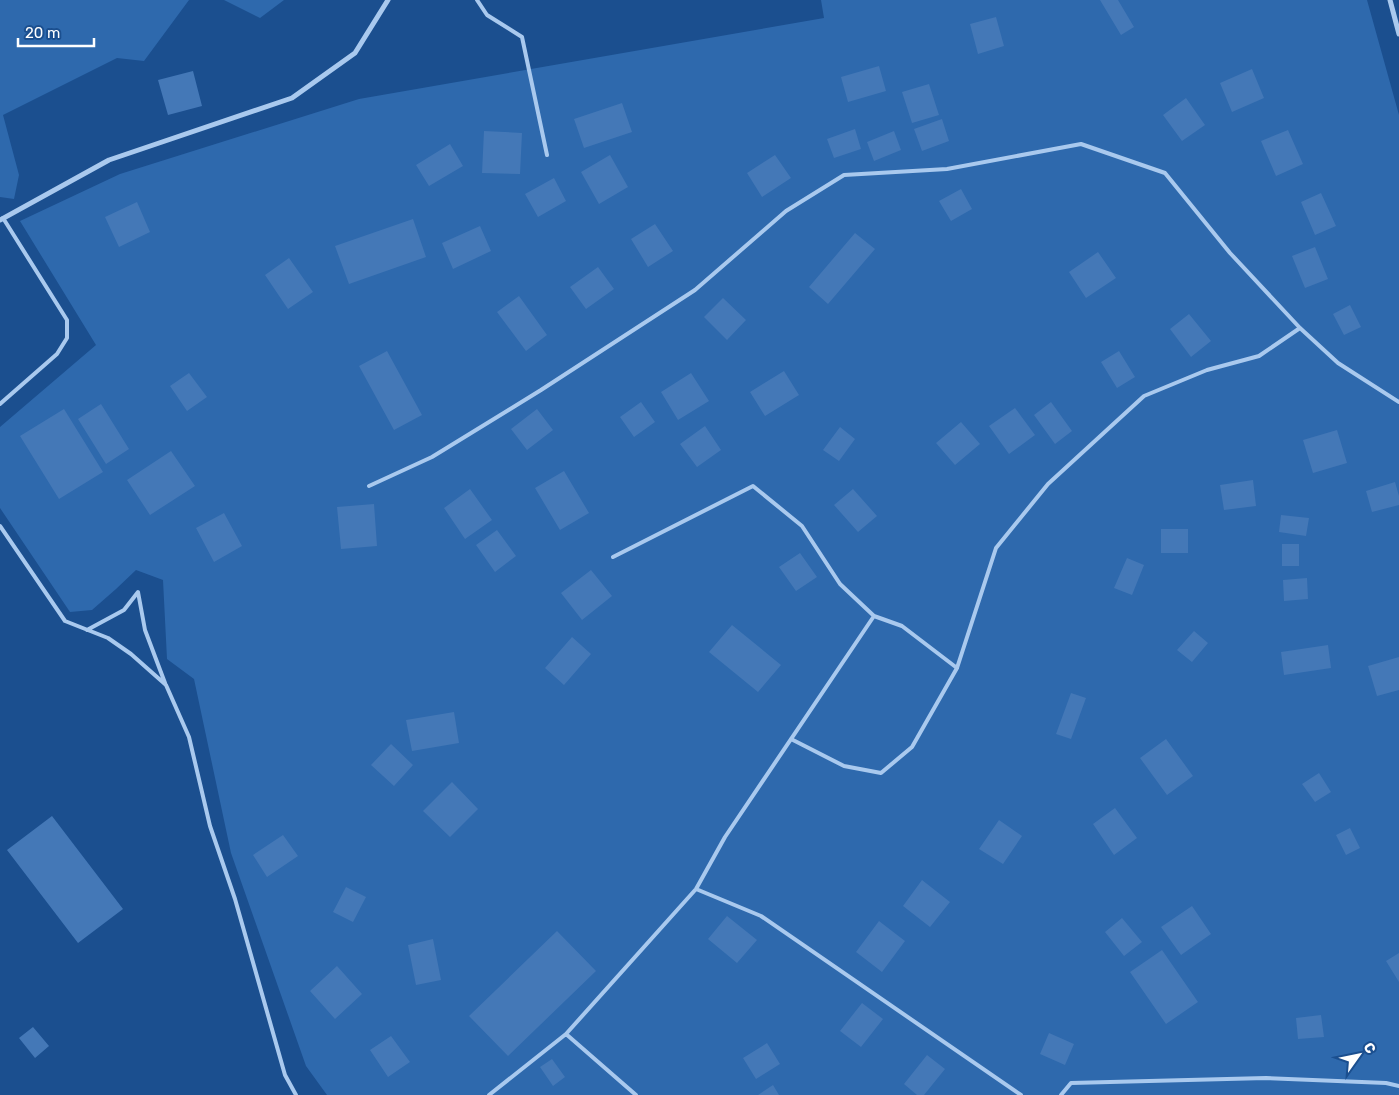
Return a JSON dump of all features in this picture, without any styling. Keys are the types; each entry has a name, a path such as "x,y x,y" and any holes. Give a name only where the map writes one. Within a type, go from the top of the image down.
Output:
{"street":[{"path":"2,218 109,160 292,98 354,53 388,0"},
{"path":"1390,0 1399,34"}],"lane":[{"path":"477,0 487,15 522,37 547,155"},
{"path":"370,486 432,457 541,390 695,290 786,210 844,175 947,169 1081,144 1165,173 1230,253 1300,328 1338,363 1399,402"},
{"path":"0,404 57,354 67,338 67,320 2,218"},
{"path":"791,739 844,766 881,773 912,747 957,668 996,548 1048,484 1144,396 1208,370 1259,356 1300,328"},
{"path":"613,557 753,486 802,526 840,584 874,616 902,626 957,668"},
{"path":"0,526 65,621 108,638 131,654 166,685"},
{"path":"87,630 124,610 138,592 145,630 189,737 210,826 236,899 285,1075 296,1095"},
{"path":"489,1095 566,1034 696,889 725,837 874,616"},
{"path":"696,889 761,916 1021,1095"},
{"path":"566,1034 636,1095"},
{"path":"1061,1095 1071,1083 1266,1078 1386,1083 1399,1086"}],"shaded area":[{"path":"0,0 189,0 144,61 117,58 3,115 19,175 14,199 0,197"},
{"path":"224,0 284,0 260,18"},
{"path":"821,0 1367,0 1399,115 1399,1095 327,1095 306,1066 231,853 194,679 167,659 163,580 136,570 92,610 70,612 0,508 0,427 96,345 20,221 120,174 359,99 824,18"}],"building":[{"path":"1100,0 1118,0 1134,27 1121,35"},
{"path":"996,17 1004,46 978,54 970,24"},
{"path":"879,66 886,91 848,102 841,77"},
{"path":"1252,69 1264,98 1232,112 1220,83"},
{"path":"193,71 202,106 168,115 158,80"},
{"path":"929,84 939,115 912,123 902,92"},
{"path":"1186,98 1205,125 1182,141 1163,115"},
{"path":"622,103 632,132 584,148 574,119"},
{"path":"942,119 949,141 922,151 914,129"},
{"path":"855,129 861,149 834,158 827,139"},
{"path":"1288,130 1303,164 1276,176 1261,141"},
{"path":"484,131 522,133 520,174 482,173"},
{"path":"894,131 901,150 874,161 867,142"},
{"path":"450,144 463,166 429,186 416,165"},
{"path":"610,155 628,187 599,204 581,172"},
{"path":"775,155 791,178 762,197 747,173"},
{"path":"554,178 566,201 538,217 525,194"},
{"path":"961,189 972,209 951,221 939,201"},
{"path":"1321,193 1336,226 1315,235 1301,202"},
{"path":"137,202 150,232 119,247 105,217"},
{"path":"413,219 426,257 349,284 335,246"},
{"path":"655,224 673,251 648,267 631,239"},
{"path":"480,226 491,251 453,269 442,243"},
{"path":"855,233 875,249 828,304 809,287"},
{"path":"1315,247 1328,279 1305,288 1292,256"},
{"path":"1098,252 1116,278 1086,298 1069,272"},
{"path":"289,258 313,292 288,309 265,275"},
{"path":"598,267 614,289 586,309 570,287"},
{"path":"519,296 547,335 526,351 497,312"},
{"path":"723,298 746,320 727,340 704,317"},
{"path":"1350,305 1361,327 1344,335 1333,314"},
{"path":"1189,314 1211,341 1191,357 1170,329"},
{"path":"387,351 422,415 394,430 359,366"},
{"path":"1119,351 1135,377 1117,388 1101,362"},
{"path":"784,371 799,395 765,416 750,392"},
{"path":"189,373 207,397 187,411 170,386"},
{"path":"691,373 709,401 678,420 661,392"},
{"path":"641,402 655,422 634,437 620,417"},
{"path":"1051,402 1072,431 1055,444 1034,415"},
{"path":"101,404 129,449 106,464 78,419"},
{"path":"1015,408 1035,435 1009,454 989,426"},
{"path":"64,409 103,472 59,499 20,436"},
{"path":"537,409 553,430 527,450 511,429"},
{"path":"961,422 980,444 955,465 936,443"},
{"path":"705,426 721,450 697,467 680,444"},
{"path":"840,427 855,439 839,461 823,450"},
{"path":"1337,430 1347,463 1313,473 1303,440"},
{"path":"171,451 195,486 150,515 127,480"},
{"path":"564,471 589,513 560,530 535,488"},
{"path":"1253,480 1256,506 1224,510 1220,485"},
{"path":"1395,482 1399,496 1399,505 1372,512 1366,491"},
{"path":"470,489 492,520 465,539 444,508"},
{"path":"853,489 877,516 858,532 834,505"},
{"path":"374,504 377,546 341,549 337,507"},
{"path":"224,513 242,546 214,562 196,528"},
{"path":"1281,515 1309,518 1306,536 1279,532"},
{"path":"1161,529 1188,529 1188,553 1161,553"},
{"path":"497,530 516,556 495,572 476,545"},
{"path":"1282,544 1299,544 1299,566 1282,566"},
{"path":"800,553 817,577 796,591 779,567"},
{"path":"1127,558 1144,565 1132,595 1114,588"},
{"path":"591,570 612,596 582,620 561,593"},
{"path":"1307,578 1308,599 1284,601 1283,580"},
{"path":"732,625 781,665 758,692 709,652"},
{"path":"1194,631 1208,643 1192,662 1177,650"},
{"path":"572,637 591,654 564,685 545,668"},
{"path":"1328,645 1331,668 1284,675 1281,652"},
{"path":"1399,657 1399,690 1377,696 1368,666"},
{"path":"1071,693 1086,698 1071,739 1056,734"},
{"path":"454,712 459,743 412,751 406,720"},
{"path":"1166,739 1193,776 1167,795 1140,758"},
{"path":"391,744 413,765 394,786 371,765"},
{"path":"1319,773 1331,792 1315,802 1302,784"},
{"path":"452,782 478,809 450,837 423,811"},
{"path":"1115,808 1137,838 1114,855 1093,824"},
{"path":"52,816 123,909 78,943 7,850"},
{"path":"999,820 1022,836 1003,864 979,849"},
{"path":"1350,828 1360,848 1346,855 1336,835"},
{"path":"283,835 298,856 267,877 253,855"},
{"path":"922,880 950,902 930,927 903,906"},
{"path":"346,887 366,897 353,922 333,912"},
{"path":"1192,906 1211,934 1181,955 1161,927"},
{"path":"727,916 757,940 737,963 708,939"},
{"path":"1122,918 1142,942 1124,956 1105,932"},
{"path":"879,921 905,941 882,972 856,952"},
{"path":"557,931 596,971 508,1056 469,1016"},
{"path":"433,939 441,980 416,985 408,945"},
{"path":"1162,950 1198,1002 1166,1024 1130,972"},
{"path":"1399,953 1399,982 1386,961"},
{"path":"337,966 362,994 335,1019 310,991"},
{"path":"862,1003 883,1019 861,1047 840,1031"},
{"path":"1321,1015 1324,1037 1298,1039 1296,1018"},
{"path":"33,1027 49,1046 35,1058 19,1038"},
{"path":"1049,1033 1074,1044 1065,1065 1040,1054"},
{"path":"391,1036 410,1062 388,1077 370,1050"},
{"path":"767,1043 780,1064 756,1079 743,1058"},
{"path":"927,1055 945,1069 924,1095 917,1095 904,1084"},
{"path":"552,1059 565,1077 553,1086 540,1067"},
{"path":"773,1085 779,1095 758,1095"}]}
